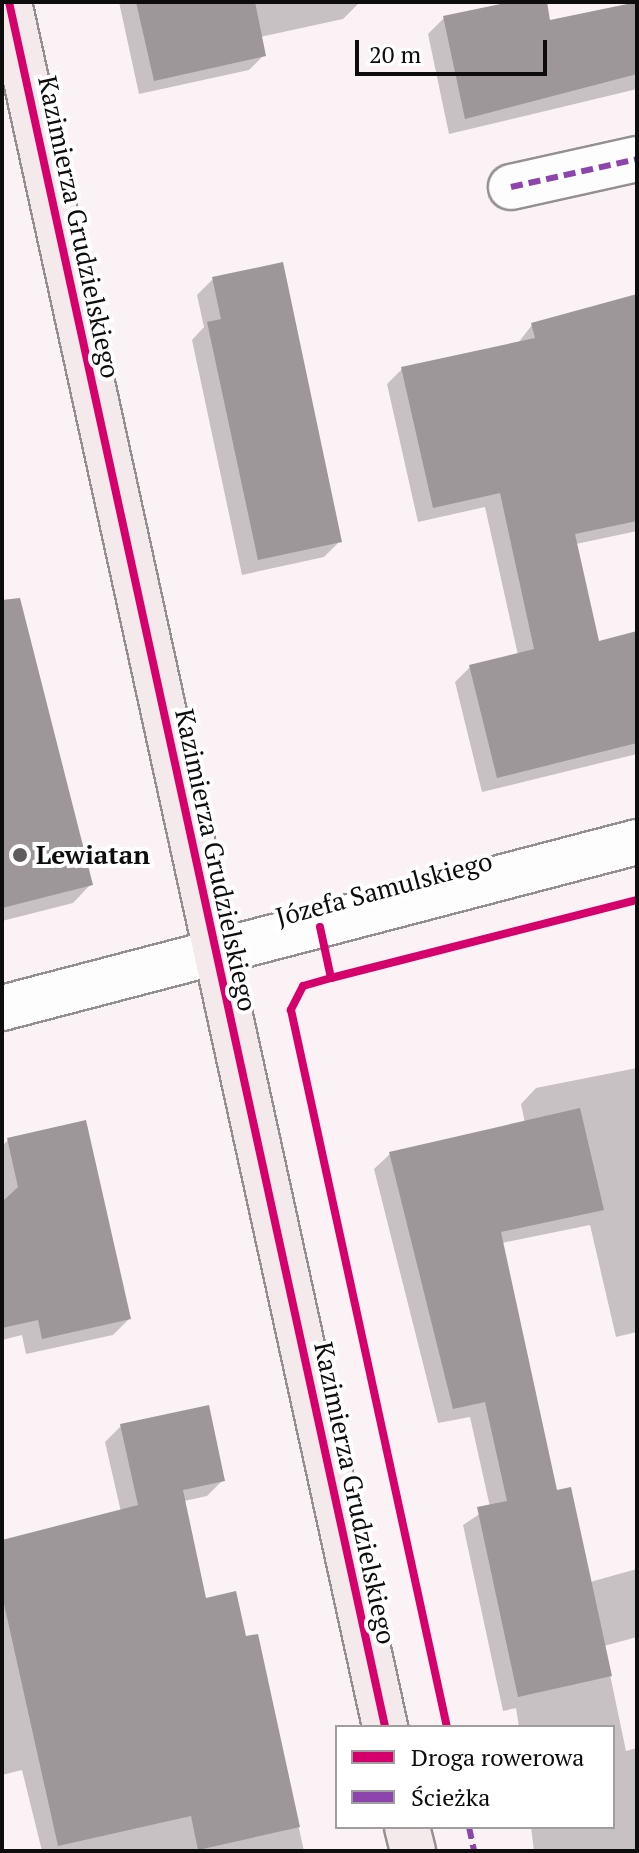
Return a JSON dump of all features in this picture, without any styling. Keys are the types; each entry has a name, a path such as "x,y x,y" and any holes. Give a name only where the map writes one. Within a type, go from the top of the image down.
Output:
{"street":[{"name":"Kazimierza Grudzielskiego","path":"9,2 385,1725"},
{"path":"511,187 637,159"},
{"name":"Józefa Samulskiego","path":"2,1008 637,842"},
{"path":"408,1829 413,1851"}],"building":[{"path":"136,2 255,2 266,56 154,81"},
{"path":"510,2 547,2 550,20 637,2 637,74 465,119 443,16"},
{"path":"283,262 342,542 258,560 207,322 221,319 212,277"},
{"path":"637,294 637,521 575,534 599,641 637,631 637,743 497,778 469,665 534,649 500,493 433,508 401,367 535,338 531,323"},
{"path":"20,598 93,885 2,908 2,600"},
{"path":"580,1108 604,1210 501,1232 557,1490 571,1487 612,1676 518,1697 477,1507 507,1501 485,1402 453,1409 389,1152"},
{"path":"86,1120 131,1319 42,1339 38,1320 2,1328 2,1202 18,1187 7,1138"},
{"path":"209,1405 225,1481 183,1490 206,1598 236,1591 246,1636 258,1634 300,1827 198,1850 191,1816 58,1846 2,1595 2,1540 138,1505 120,1424"}],"marked path":[{"path":"511,187 637,159"},
{"path":"469,1829 474,1851"}],"cycle path":[{"path":"9,2 385,1725"},
{"path":"331,978 637,900"},
{"path":"320,927 331,978 303,986 291,1010 447,1725"}],"place":[{"name":"Lewiatan","path":"20,855"}]}
